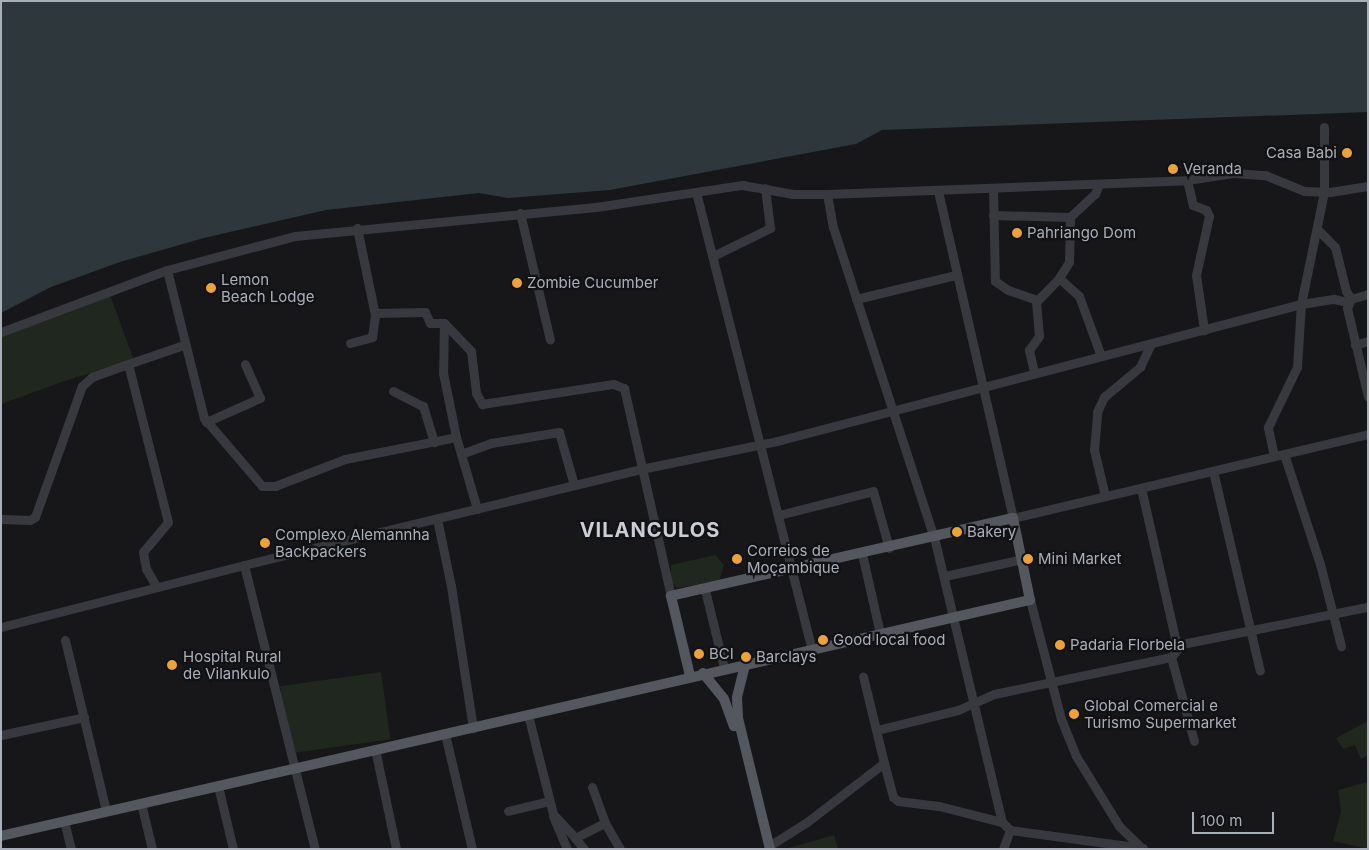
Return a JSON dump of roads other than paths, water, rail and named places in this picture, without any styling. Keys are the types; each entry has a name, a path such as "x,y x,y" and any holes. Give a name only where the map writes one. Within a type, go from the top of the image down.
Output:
{"main road":[{"path":"1,836 375,749 474,728 724,668 745,665 1030,600 1013,518 705,590 671,596 690,676"},
{"path":"745,665 737,698 738,718 768,848"},
{"path":"703,673 729,709 768,848"}],"street":[{"path":"1274,456 1268,427 1294,377 1299,355 1301,304 1324,192 1324,127"},
{"path":"1,332 167,270 274,240 357,228 596,207 748,184 793,194 827,194 1187,180 1220,174 1250,173 1265,175 1297,189 1324,192 1368,186"},
{"path":"1187,180 1193,205 1206,210 1209,216 1209,228 1198,258 1196,275 1204,330"},
{"path":"993,215 1070,217 1095,194 1099,184"},
{"path":"713,256 770,228 765,188"},
{"path":"993,188 993,215 997,256 996,281 1008,290 1037,300"},
{"path":"938,191 981,388 1013,518 1368,434"},
{"path":"696,192 812,649"},
{"path":"827,194 833,227 894,410 945,576 972,704 1002,822 1010,830 1144,848"},
{"path":"520,213 550,340"},
{"path":"1034,372 1029,350 1038,336 1037,300 1059,278 1070,259 1070,217"},
{"path":"350,342 372,337 375,313 357,228"},
{"path":"1317,229 1335,247 1349,301 1355,344 1368,397"},
{"path":"167,270 206,422 226,442 256,482 267,488 344,459 456,437"},
{"path":"856,299 956,275"},
{"path":"1059,278 1080,296 1101,356"},
{"path":"1,628 156,586 262,560 894,410 1301,304 1334,299 1349,301 1368,294"},
{"path":"375,313 425,312 430,323 444,323 471,351 476,393 482,404 606,385 624,388 671,596"},
{"path":"444,323 443,373 456,437 477,509"},
{"path":"1355,344 1368,341"},
{"path":"1105,496 1094,450 1097,412 1104,397 1140,366 1151,343"},
{"path":"1,519 30,520 35,517 82,386 92,377 186,344"},
{"path":"128,364 168,522 143,552 146,569 156,586"},
{"path":"206,422 260,398 245,364"},
{"path":"393,390 423,406 434,442"},
{"path":"461,454 491,443 559,432 574,485"},
{"path":"1284,454 1341,646"},
{"path":"1213,471 1249,632 1260,671"},
{"path":"1142,488 1177,647 1171,657 1194,741"},
{"path":"779,515 874,491 889,548"},
{"path":"437,519 452,586 474,728"},
{"path":"862,554 880,633"},
{"path":"945,576 1022,559"},
{"path":"248,580 262,560"},
{"path":"244,565 315,849"},
{"path":"705,590 724,668"},
{"path":"1030,600 1050,681 1076,756 1119,826 1144,848"},
{"path":"1177,647 1368,606"},
{"path":"65,640 106,811"},
{"path":"877,730 932,718 994,694 1171,657"},
{"path":"863,676 893,797 898,801 939,806 1002,822"},
{"path":"528,715 549,801 567,849"},
{"path":"1,735 84,717"},
{"path":"445,734 472,849"},
{"path":"375,749 396,849"},
{"path":"768,848 807,822 884,764"},
{"path":"218,786 233,849"},
{"path":"592,787 606,823 620,849"},
{"path":"508,811 549,801"},
{"path":"141,803 152,849"},
{"path":"553,814 584,849"},
{"path":"64,821 71,849"},
{"path":"575,838 606,823"},
{"path":"1003,849 1010,830"}],"place":[{"name":"Casa Babi","path":"1347,153"},
{"name":"Veranda","path":"1173,169"},
{"name":"Pahriango Dom","path":"1017,233"},
{"name":"Zombie Cucumber","path":"517,283"},
{"name":"Lemon Beach Lodge","path":"211,288"},
{"name":"Bakery","path":"957,532"},
{"name":"Complexo Alemannha Backpackers","path":"265,543"},
{"name":"Correios de Moçambique","path":"737,559"},
{"name":"Mini Market","path":"1028,559"},
{"name":"Good local food","path":"823,640"},
{"name":"Padaria Florbela","path":"1060,645"},
{"name":"BCI","path":"699,654"},
{"name":"Barclays","path":"746,657"},
{"name":"Hospital Rural de Vilankulo","path":"172,665"},
{"name":"Global Comercial e Turismo Supermarket","path":"1074,714"}],"district":[{"name":"VILANCULOS","path":"650,530"}]}
